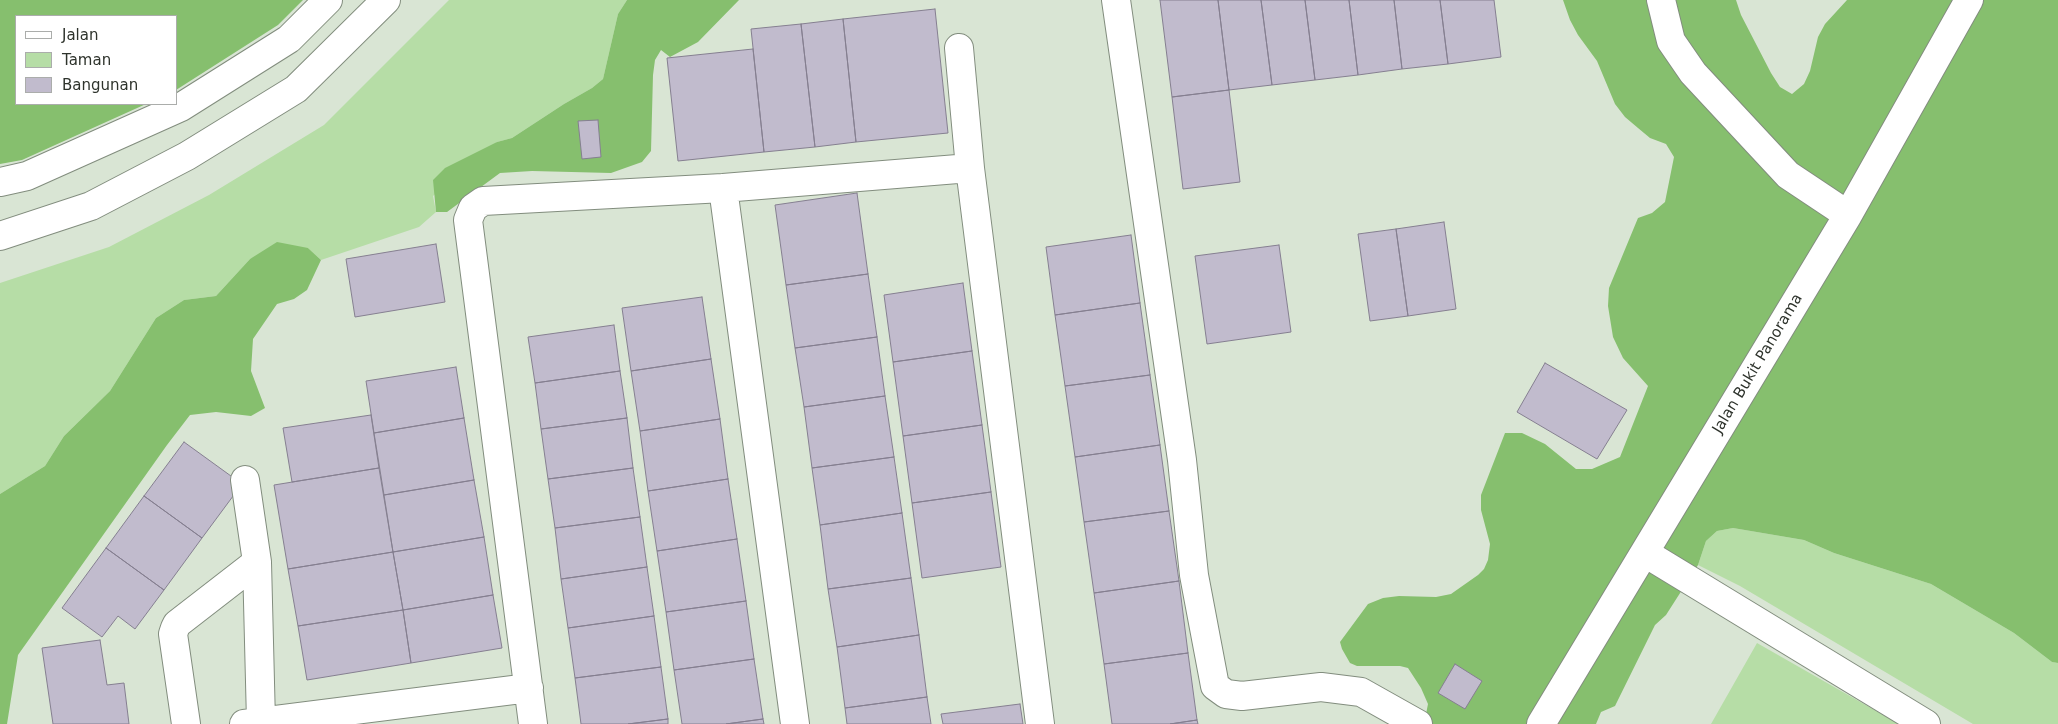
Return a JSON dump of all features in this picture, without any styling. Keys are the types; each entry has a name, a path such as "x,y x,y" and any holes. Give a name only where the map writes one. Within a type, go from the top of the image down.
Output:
{"main road":[{"path":"0,182 27,176 181,107 289,39 328,0"},
{"path":"0,236 91,206 187,156 279,100 296,89 386,0"},
{"path":"1116,0 1182,460 1194,575 1214,686 1226,694 1242,696 1321,686 1362,692 1418,724"},
{"path":"1661,0 1671,41 1693,73 1788,175 1848,215"},
{"name":"Jalan Bukit Panorama","path":"1542,724 1848,215 1969,0"},
{"path":"959,48 970,168 1040,724"},
{"path":"533,724 468,220 473,208 483,201 723,188 970,168"},
{"path":"723,188 796,724"},
{"path":"245,480 257,562 253,723 528,688"},
{"path":"1645,553 1926,724"},
{"path":"186,724 173,634 174,628 257,562"}],"green space":[{"path":"0,0 303,0 278,25 178,89 178,15 15,15 15,105 144,105 22,160 0,164"},
{"path":"449,0 627,0 618,14 603,79 592,88 512,138 497,142 433,196 436,212 419,227 321,260 308,248 250,259 216,296 184,300 156,318 110,391 64,436 45,466 0,494 0,283 109,247 209,195 324,125"},
{"path":"627,0 739,0 698,42 670,57 661,50 655,60 651,151 642,162 611,173 532,171 500,173 447,212 436,212 433,180 445,168 497,142 512,138 592,88 603,79 618,14"},
{"path":"1563,0 1736,0 1741,15 1771,73 1780,87 1792,94 1804,84 1810,71 1818,37 1825,24 1847,0 2058,0 2058,663 2052,662 2014,633 1931,584 1834,553 1804,540 1733,528 1717,531 1706,541 1698,565 1666,615 1655,625 1615,706 1601,712 1596,724 1424,724 1428,704 1421,688 1408,668 1400,666 1357,666 1350,663 1340,642 1368,604 1383,598 1399,596 1436,597 1451,594 1484,569 1488,560 1490,544 1481,510 1481,495 1505,433 1522,433 1545,444 1576,469 1592,469 1620,457 1648,386 1623,358 1613,337 1608,306 1609,288 1638,218 1652,213 1665,202 1674,157 1666,144 1650,138 1625,117 1615,104 1597,61 1578,35"},
{"path":"277,242 308,248 321,260 307,290 294,299 277,304 253,339 251,371 265,408 251,416 216,412 190,415 18,655 7,724 0,724 0,494 45,466 64,436 110,391 156,318 184,300 216,296 250,259"},
{"path":"1733,528 1804,540 1834,553 1931,584 2014,633 2052,662 2058,663 2058,724 1973,724 1740,586 1698,565 1706,541 1717,531"},
{"path":"1757,643 1899,724 1711,724"}],"building":[{"path":"1160,0 1218,0 1229,90 1172,97"},
{"path":"1218,0 1261,0 1272,85 1229,90"},
{"path":"1261,0 1305,0 1315,80 1272,85"},
{"path":"1305,0 1349,0 1358,75 1315,80"},
{"path":"1349,0 1394,0 1402,69 1358,75"},
{"path":"1394,0 1440,0 1448,64 1402,69"},
{"path":"1440,0 1494,0 1501,57 1448,64"},
{"path":"935,9 948,133 856,142 843,19"},
{"path":"843,19 856,142 815,147 801,24"},
{"path":"801,24 815,147 764,152 751,29"},
{"path":"753,49 764,152 678,161 667,58"},
{"path":"1229,90 1240,182 1183,189 1172,97"},
{"path":"598,120 601,157 582,159 578,121"},
{"path":"857,193 868,274 786,285 775,205"},
{"path":"1444,222 1456,309 1408,316 1396,229"},
{"path":"1396,229 1408,316 1370,321 1358,234"},
{"path":"1131,235 1140,303 1055,315 1046,247"},
{"path":"436,244 445,302 355,317 346,259"},
{"path":"1279,245 1291,332 1207,344 1195,256"},
{"path":"868,274 877,337 795,348 786,285"},
{"path":"963,283 972,351 893,362 884,295"},
{"path":"702,297 711,359 631,371 622,308"},
{"path":"1140,303 1150,375 1065,386 1055,315"},
{"path":"614,325 620,371 535,383 528,337"},
{"path":"877,337 885,396 804,407 795,348"},
{"path":"972,351 982,425 903,436 893,362"},
{"path":"711,359 720,419 640,431 631,371"},
{"path":"1545,363 1627,410 1597,459 1517,412"},
{"path":"456,367 464,418 374,433 366,381"},
{"path":"620,371 627,418 541,429 535,383"},
{"path":"1150,375 1160,445 1075,457 1065,386"},
{"path":"885,396 894,457 812,468 804,407"},
{"path":"371,415 379,468 292,482 283,428"},
{"path":"464,418 474,480 384,495 374,433"},
{"path":"627,418 633,468 548,479 541,429"},
{"path":"720,419 728,479 648,491 640,431"},
{"path":"982,425 991,492 912,503 903,436"},
{"path":"184,442 242,484 202,538 144,496"},
{"path":"1160,445 1169,511 1084,522 1075,457"},
{"path":"894,457 902,513 820,525 812,468"},
{"path":"379,468 393,552 288,569 274,485"},
{"path":"633,468 640,517 555,528 548,479"},
{"path":"728,479 737,539 657,551 648,491"},
{"path":"474,480 484,537 393,552 384,495"},
{"path":"991,492 1001,567 922,578 912,503"},
{"path":"144,496 202,538 164,590 106,548"},
{"path":"1169,511 1179,581 1094,593 1084,522"},
{"path":"902,513 911,578 828,589 820,525"},
{"path":"640,517 647,567 561,579 555,528"},
{"path":"484,537 493,595 403,610 393,552"},
{"path":"737,539 746,601 666,612 657,551"},
{"path":"106,548 164,590 135,629 118,616 102,637 62,608"},
{"path":"393,552 403,610 298,626 288,569"},
{"path":"647,567 654,616 568,628 561,579"},
{"path":"911,578 919,635 837,647 828,589"},
{"path":"1179,581 1188,653 1104,664 1094,593"},
{"path":"493,595 502,648 411,663 403,610"},
{"path":"746,601 754,659 674,670 666,612"},
{"path":"403,610 411,663 307,680 298,626"},
{"path":"654,616 661,667 575,678 568,628"},
{"path":"919,635 927,697 845,708 837,647"},
{"path":"100,640 107,685 124,683 129,724 53,724 42,648"},
{"path":"1188,653 1197,720 1170,724 1112,724 1104,664"},
{"path":"754,659 763,719 726,724 682,724 674,670"},
{"path":"1455,664 1482,681 1465,709 1438,693"},
{"path":"661,667 668,719 628,724 581,724 575,678"},
{"path":"927,697 931,724 847,724 845,708"},
{"path":"1020,704 1023,724 943,724 941,714"},
{"path":"668,719 668,724 628,724"},
{"path":"763,719 764,724 726,724"},
{"path":"1197,720 1198,724 1170,724"}]}
